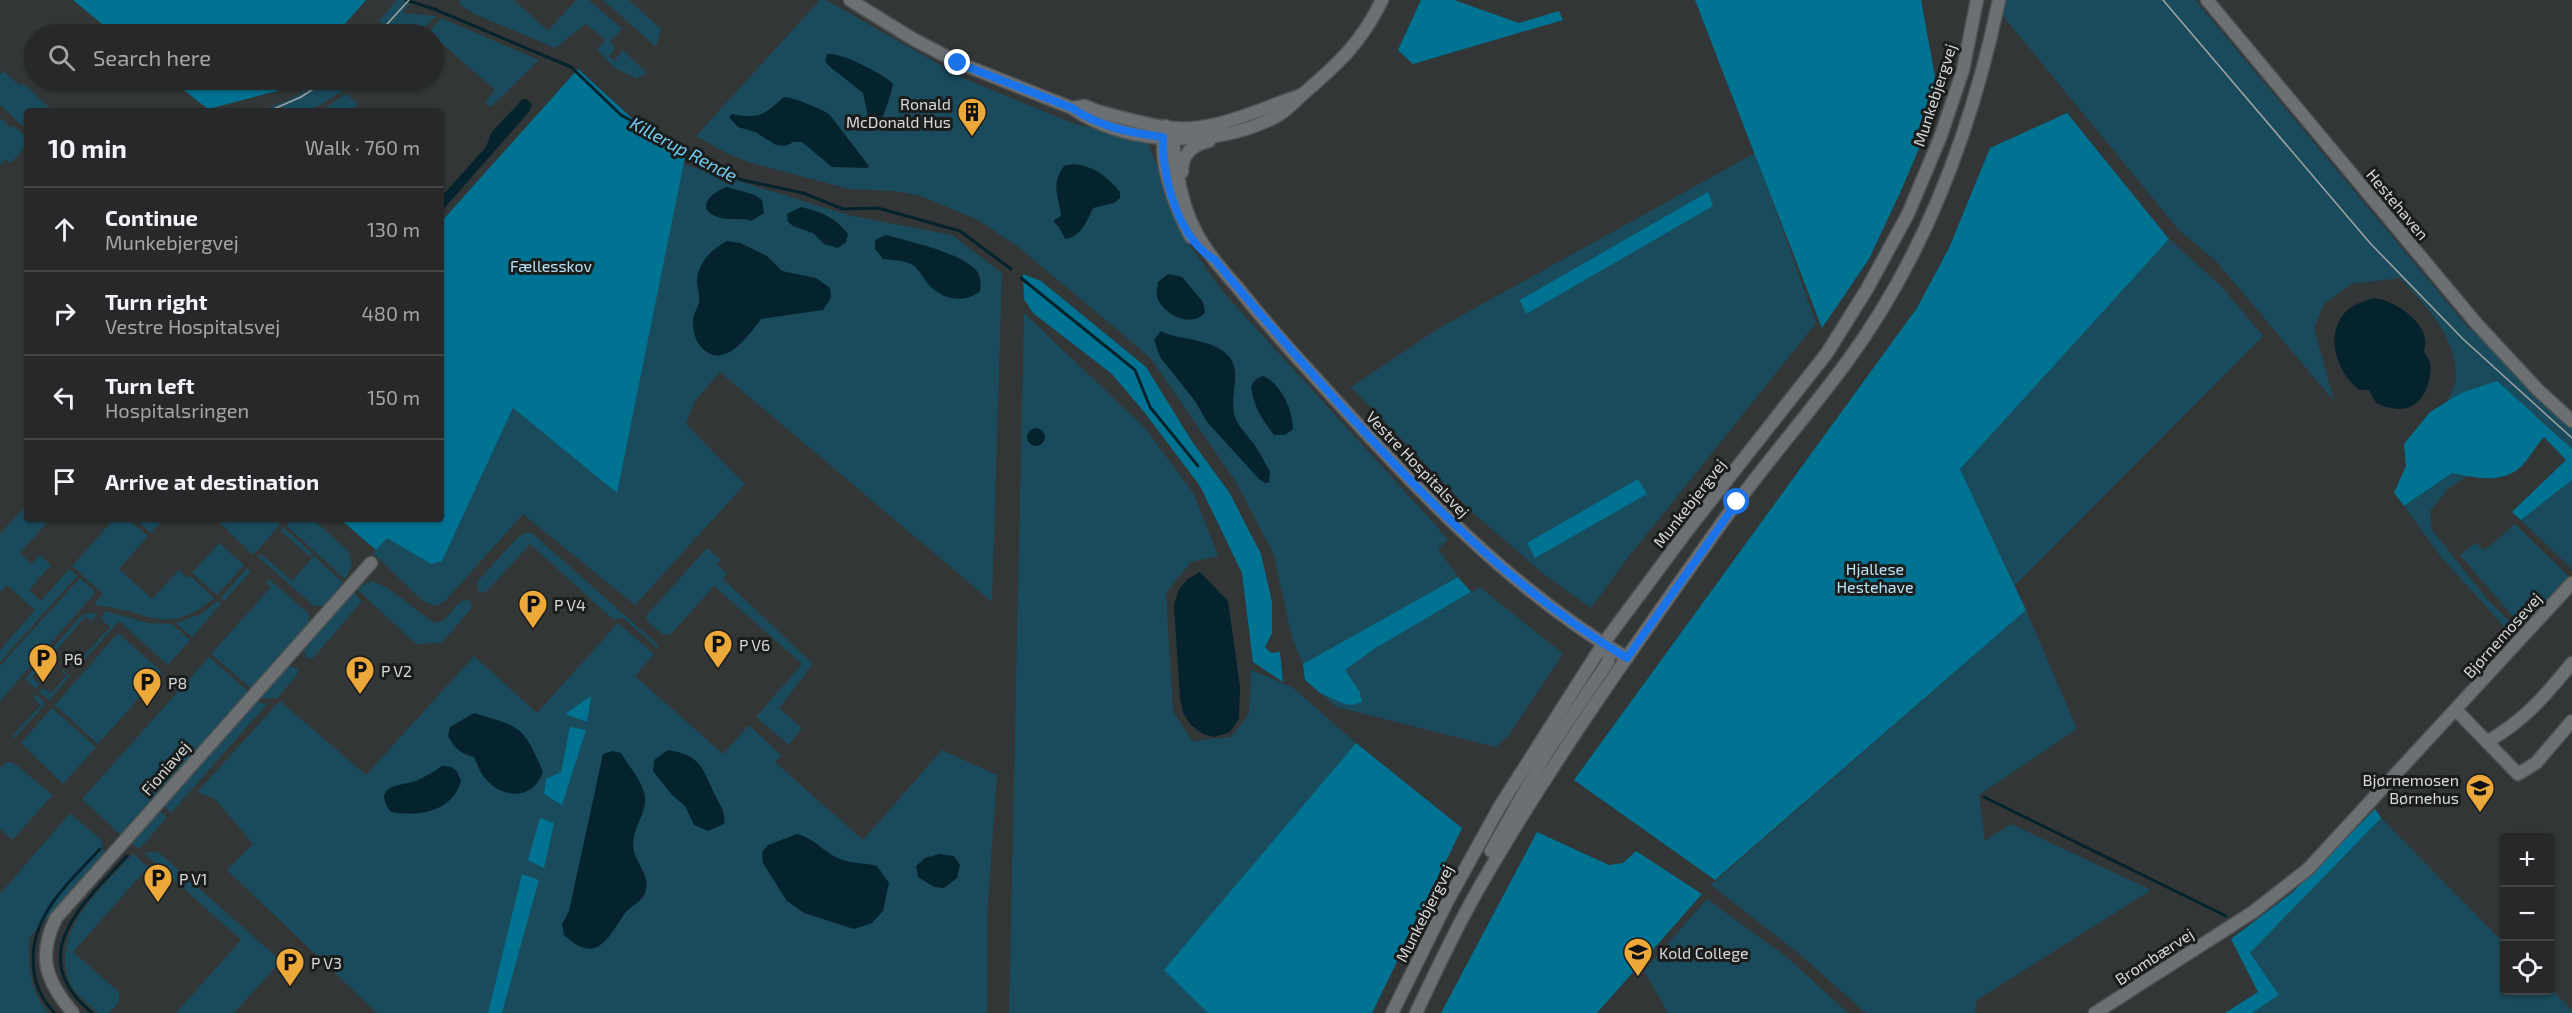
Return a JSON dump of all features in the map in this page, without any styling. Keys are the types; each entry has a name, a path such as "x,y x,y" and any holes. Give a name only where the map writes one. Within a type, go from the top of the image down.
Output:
{"street":[{"path":"850,0 958,63 1072,108 1087,118 1113,128 1196,137 1238,130 1275,117 1292,106 1334,69 1358,43 1382,0"},
{"name":"Munkebjergvej","path":"1392,1013 1447,902 1500,806 1603,644 1690,527 1827,353 1868,290 1908,214 1940,138 1963,70 1977,0"},
{"path":"1416,1013 1481,884 1541,784 1737,502 1848,361 1898,282 1928,225 1961,143 1990,42 1999,0"},
{"name":"Hestehaven","path":"2207,0 2476,323 2538,390 2572,421"},
{"path":"1168,134 1233,119 1303,94"},
{"path":"1215,260 1190,202 1182,170 1183,160 1187,152 1195,146 1226,138 1238,130"},
{"name":"Vestre Hospitalsvej","path":"1168,134 1185,206 1197,234 1215,260 1278,337 1396,467 1458,530 1544,602 1603,644 1627,658"},
{"name":"Fioniavej","path":"73,1013 55,992 46,966 49,933 56,918 371,563"},
{"name":"Bjørnemosevej","path":"2230,927 2308,869 2572,583"},
{"path":"1462,921 1466,896 1546,754 1608,662 1609,656 1603,644"},
{"path":"2487,742 2513,727 2572,663"},
{"path":"2456,710 2518,774 2536,763 2572,721"},
{"name":"Brombærvej","path":"2098,1012 2230,927"}],"shaded area":[{"path":"397,0 413,0 402,13 436,16 428,24 382,24 379,21"},
{"path":"459,0 514,0 548,31 576,0 589,0 622,29 610,42 616,48 609,56 614,61 623,50 647,73 636,79 614,67 597,50 605,40 586,24 555,48 475,14 460,5"},
{"path":"603,0 629,0 661,29 656,47"},
{"path":"820,0 826,0 965,79 1072,123 1148,143 1184,237 1222,291 1448,539 1438,549 1458,577 1303,664 1292,638 1274,555 1236,482 1152,360 1132,342 1017,246 978,220 921,196 894,191 849,189 748,162 696,136"},
{"path":"2005,0 2195,0 2470,330 2473,328 2523,382 2572,427 2572,449 2537,416 2461,393 2447,402 2456,379 2455,364 2446,336 2430,312 2400,278 2351,284 2324,304 2314,328 2334,401 2216,261 2179,230 2003,16"},
{"path":"441,18 539,60 491,107 485,102 495,90 444,45 444,24 436,24"},
{"path":"827,54 842,56 862,64 893,84 879,124 869,120 863,93 825,61"},
{"path":"3,71 20,86 23,83 24,90 30,90 50,108 24,108 24,127 0,105 0,74"},
{"path":"306,90 344,90 315,108 268,108"},
{"path":"347,94 358,104 354,108 325,108"},
{"path":"784,97 829,114 869,166 867,168 832,167 802,142 794,142 785,146 776,145 755,132 738,127 729,117 732,114 756,116 772,108"},
{"path":"523,99 527,99 532,105 529,112 444,209 444,194 486,147 491,133"},
{"path":"0,118 11,128 14,126 24,134 24,150 11,163 6,159 0,165"},
{"path":"1755,153 1816,323 1626,560 1591,608 1545,575 1472,512 1351,387 1439,328"},
{"path":"683,164 852,216 952,235 1002,273 992,602 720,372 694,402 686,424 745,484 635,605 523,514 445,601 436,606 423,601 373,553 387,538 431,564 442,561 513,408 617,492"},
{"path":"1073,164 1087,167 1105,177 1120,192 1120,198 1114,203 1093,208 1079,232 1065,239 1053,221 1061,216 1056,185 1064,166"},
{"path":"727,187 755,195 762,200 764,213 751,221 722,218 711,214 707,210 708,201 715,193"},
{"path":"801,207 833,219 848,234 846,242 838,248 824,244 813,233 793,226 788,222 787,214"},
{"path":"886,235 936,249 962,260 978,273 980,291 961,299 941,294 929,285 911,264 883,259 875,249 875,240"},
{"path":"2169,239 2221,286 2263,336 2015,585 1960,469"},
{"path":"727,241 740,243 767,256 782,271 816,278 830,288 831,298 823,310 761,319 736,348 720,355 711,354 700,346 694,332 693,318 699,300 697,277 706,258 715,248"},
{"path":"1168,274 1182,277 1203,302 1205,312 1200,317 1179,318 1160,304 1157,297 1158,282"},
{"path":"2374,298 2392,304 2411,316 2423,332 2426,342 2424,351 2431,366 2427,387 2418,401 2406,408 2392,408 2376,403 2369,390 2360,390 2352,383 2339,363 2335,340 2336,329 2341,318 2355,305"},
{"path":"1024,313 1145,428 1194,494 1218,556 1191,562 1166,593 1173,711 1192,741 1231,737 1249,714 1251,670 1292,687 1356,743 1165,970 1208,1013 1009,1013"},
{"path":"1161,331 1207,343 1230,357 1235,373 1233,408 1235,417 1270,472 1269,482 1265,483 1259,479 1207,422 1195,401 1160,357 1154,340"},
{"path":"1263,376 1280,391 1291,414 1293,429 1285,435 1274,435 1256,406 1251,386 1256,379"},
{"path":"1036,428 1042,431 1045,437 1042,443 1036,446 1030,443 1027,437 1030,431"},
{"path":"2452,473 2468,476 2449,488 2430,511 2432,530 2488,600 2512,624 2513,631 2508,631 2442,558 2404,506"},
{"path":"2572,480 2572,569 2521,520"},
{"path":"24,507 24,522 47,522 20,553 31,564 40,555 51,565 29,590 41,601 69,569 77,576 0,662 0,650 35,610 7,585 0,592 0,534"},
{"path":"111,522 132,522 148,536 119,569 152,599 179,570 187,578 190,576 214,598 197,610 168,620 97,606 95,603 103,594 72,566"},
{"path":"138,522 160,522 151,533"},
{"path":"219,522 279,522 280,525 253,555"},
{"path":"289,522 316,522 349,552 352,565 345,579 286,525"},
{"path":"2515,524 2570,578 2523,628 2460,555 2475,543 2485,550"},
{"path":"283,527 313,554 310,557 281,531"},
{"path":"527,532 532,533 657,644 658,649 622,617 614,620 530,544 487,591 479,593 477,582 519,536"},
{"path":"219,543 244,565 217,595 192,573"},
{"path":"707,548 721,560 716,564 727,573 723,579 813,664 779,708 802,728 789,745 756,717 802,664 714,586 671,634 664,635 646,620 647,615"},
{"path":"261,554 292,581 314,556 343,583 324,606 314,606 258,557"},
{"path":"247,568 251,571 224,601 221,598"},
{"path":"1200,572 1228,601 1240,687 1239,719 1230,732 1214,737 1203,734 1191,725 1183,713 1180,698 1174,605 1179,589 1188,579"},
{"path":"80,578 94,591 94,594 0,701 0,666"},
{"path":"268,580 309,614 309,625 252,689 211,654 271,587 266,582"},
{"path":"373,581 389,589 434,623 444,620 461,601 469,600 472,608 441,643 416,644 358,590 364,584"},
{"path":"1480,587 1563,654 1509,735 1496,747 1337,707 1320,693 1346,703 1362,702 1360,692 1345,670 1374,649"},
{"path":"354,593 362,601 313,658 306,658 304,647"},
{"path":"218,601 221,604 192,637 176,623 201,614"},
{"path":"2026,610 2077,729 1979,795 1985,841 2011,824 2151,890 1977,1000 1975,1013 1866,1013 1797,952 1711,885"},
{"path":"105,611 148,623 172,624 190,640 168,665 119,621 78,667 74,667 70,661 75,665 110,627 101,619"},
{"path":"96,613 97,615 91,621 86,616 52,655 49,652 83,614"},
{"path":"618,623 654,654 635,676 723,754 749,725 781,755 775,762 863,840 942,750 997,775 987,917 987,1013 502,1013 539,881 522,874 488,1013 377,1013 227,870 253,844 215,799 197,792 280,701 366,775 474,656 537,713"},
{"path":"118,633 162,672 98,744 55,705"},
{"path":"46,655 49,658 32,677 39,684 36,689 25,679"},
{"path":"209,657 249,692 121,835 82,799"},
{"path":"287,666 298,668 297,675 277,698 263,699 260,697"},
{"path":"64,669 69,677 49,700 39,692 43,688 51,693 67,675 62,671"},
{"path":"37,694 45,704 15,738 12,736 41,705 33,698"},
{"path":"256,699 262,704 268,703 171,813 164,805"},
{"path":"52,708 96,747 63,784 21,743"},
{"path":"474,713 511,725 525,736 543,772 532,788 517,794 500,790 483,776 474,757 461,752 453,744 448,736 450,727"},
{"path":"668,750 687,755 703,769 722,808 724,824 708,831 694,825 685,806 672,795 653,771 654,760"},
{"path":"613,751 621,753 640,783 645,796 644,808 635,831 633,844 647,885 642,898 625,913 606,940 593,948 584,948 564,935 562,924 569,911 603,754"},
{"path":"12,762 53,795 12,840 0,829 0,768 5,763"},
{"path":"442,766 455,769 461,781 450,800 442,806 423,813 391,812 384,796 386,791 416,781"},
{"path":"159,810 167,817 139,849 130,843"},
{"path":"70,813 101,840 104,851 101,858 30,937 31,977 38,997 49,1013 0,1013 0,894"},
{"path":"2381,818 2500,939 2500,995 2554,995 2554,992 2572,1010 2572,1013 2252,1013 2279,995 2250,953"},
{"path":"797,834 809,839 837,858 877,866 889,883 883,911 872,923 854,929 804,913 787,901 763,863 762,852 768,845"},
{"path":"158,852 281,961 234,1013 176,1013 241,940 144,853"},
{"path":"133,853 148,867 73,952 119,992 119,1003 108,1013 98,1013 78,995 70,983 65,964 67,945 82,912"},
{"path":"939,854 954,856 960,865 957,878 944,888 934,887 918,877 916,866 925,858"},
{"path":"1707,899 1788,958 1848,1013 1668,1013 1644,971"}],"green space":[{"path":"73,0 366,0 345,24 102,24"},
{"path":"1421,0 1454,0 1519,23 1559,11 1563,20 1413,64 1398,50"},
{"path":"1695,0 1921,0 1938,93 1936,108 1869,259 1822,328"},
{"name":"Fællesskov","path":"578,69 635,121 686,152 617,493 513,408 442,561 431,564 387,538 376,550 343,522 444,522 444,219"},
{"path":"184,90 278,90 212,108 207,108"},
{"name":"Hjallese Hestehave","path":"2067,113 2169,239 1960,469 2026,610 1715,880 1574,780 1917,308 1949,248 1990,148"},
{"path":"1708,192 1713,206 1526,314 1520,300"},
{"path":"1023,274 1041,281 1146,367 1193,443 1229,492 1261,554 1272,602 1272,633 1265,647 1271,653 1280,652 1283,682 1253,662 1242,573 1200,486 1145,413 1112,374 1033,313 1024,299"},
{"path":"2497,381 2572,449 2572,480 2521,520 2512,512 2566,460 2544,437 2521,467 2509,474 2493,478 2477,478 2452,473 2404,506 2394,493 2406,466 2404,444 2430,412 2461,393"},
{"path":"1638,479 1647,494 1535,558 1527,543"},
{"path":"1458,577 1471,592 1374,649 1345,670 1360,692 1362,702 1353,705 1345,704 1320,693 1305,680 1303,664"},
{"path":"591,696 587,722 565,714"},
{"path":"570,727 586,730 562,805 544,794 546,779 561,772"},
{"path":"1356,743 1462,828 1372,1013 1208,1013 1164,970"},
{"path":"2375,809 2381,818 2250,953 2279,995 2252,1013 2225,1013 2258,992 2231,939 2293,892"},
{"path":"540,818 554,823 544,868 528,860"},
{"path":"1537,832 1609,865 1623,863 1636,851 1702,894 1597,1013 1441,1013"},
{"path":"522,874 539,880 502,1013 488,1013"}],"waterway":[{"name":"Killerup Rende","path":"406,0 434,9 571,67 621,115 742,180 803,193 843,209 878,208 960,231 1011,269"},
{"name":"Killerup Rende","path":"1021,278 1135,370 1150,407 1198,466"},
{"path":"1984,797 2226,916"},
{"path":"55,1013 44,1000 35,978 33,953 36,935 52,904 100,849"},
{"path":"92,1013 72,992 62,971 61,950 67,931 78,911 127,856"}],"tram line":[{"path":"387,24 409,0"},
{"path":"2163,0 2370,243 2463,339 2572,438"},
{"path":"276,108 312,90"}],"place":[{"name":"Ronald McDonald Hus","path":"972,138"},
{"name":"P V4","path":"533,630"},
{"name":"P V6","path":"718,670"},
{"name":"P6","path":"43,684"},
{"name":"P V2","path":"360,696"},
{"name":"P8","path":"147,708"},
{"name":"Bjørnemosen Børnehus","path":"2480,814"},
{"name":"P V1","path":"158,904"},
{"name":"Kold College","path":"1638,978"},
{"name":"P V3","path":"290,988"}],"route":[{"path":"958,63 1072,108 1087,118 1113,128 1163,137 1164,157 1173,196 1181,219 1202,253 1215,260 1270,328 1396,467 1458,530 1552,609 1627,658 1737,502"}]}
